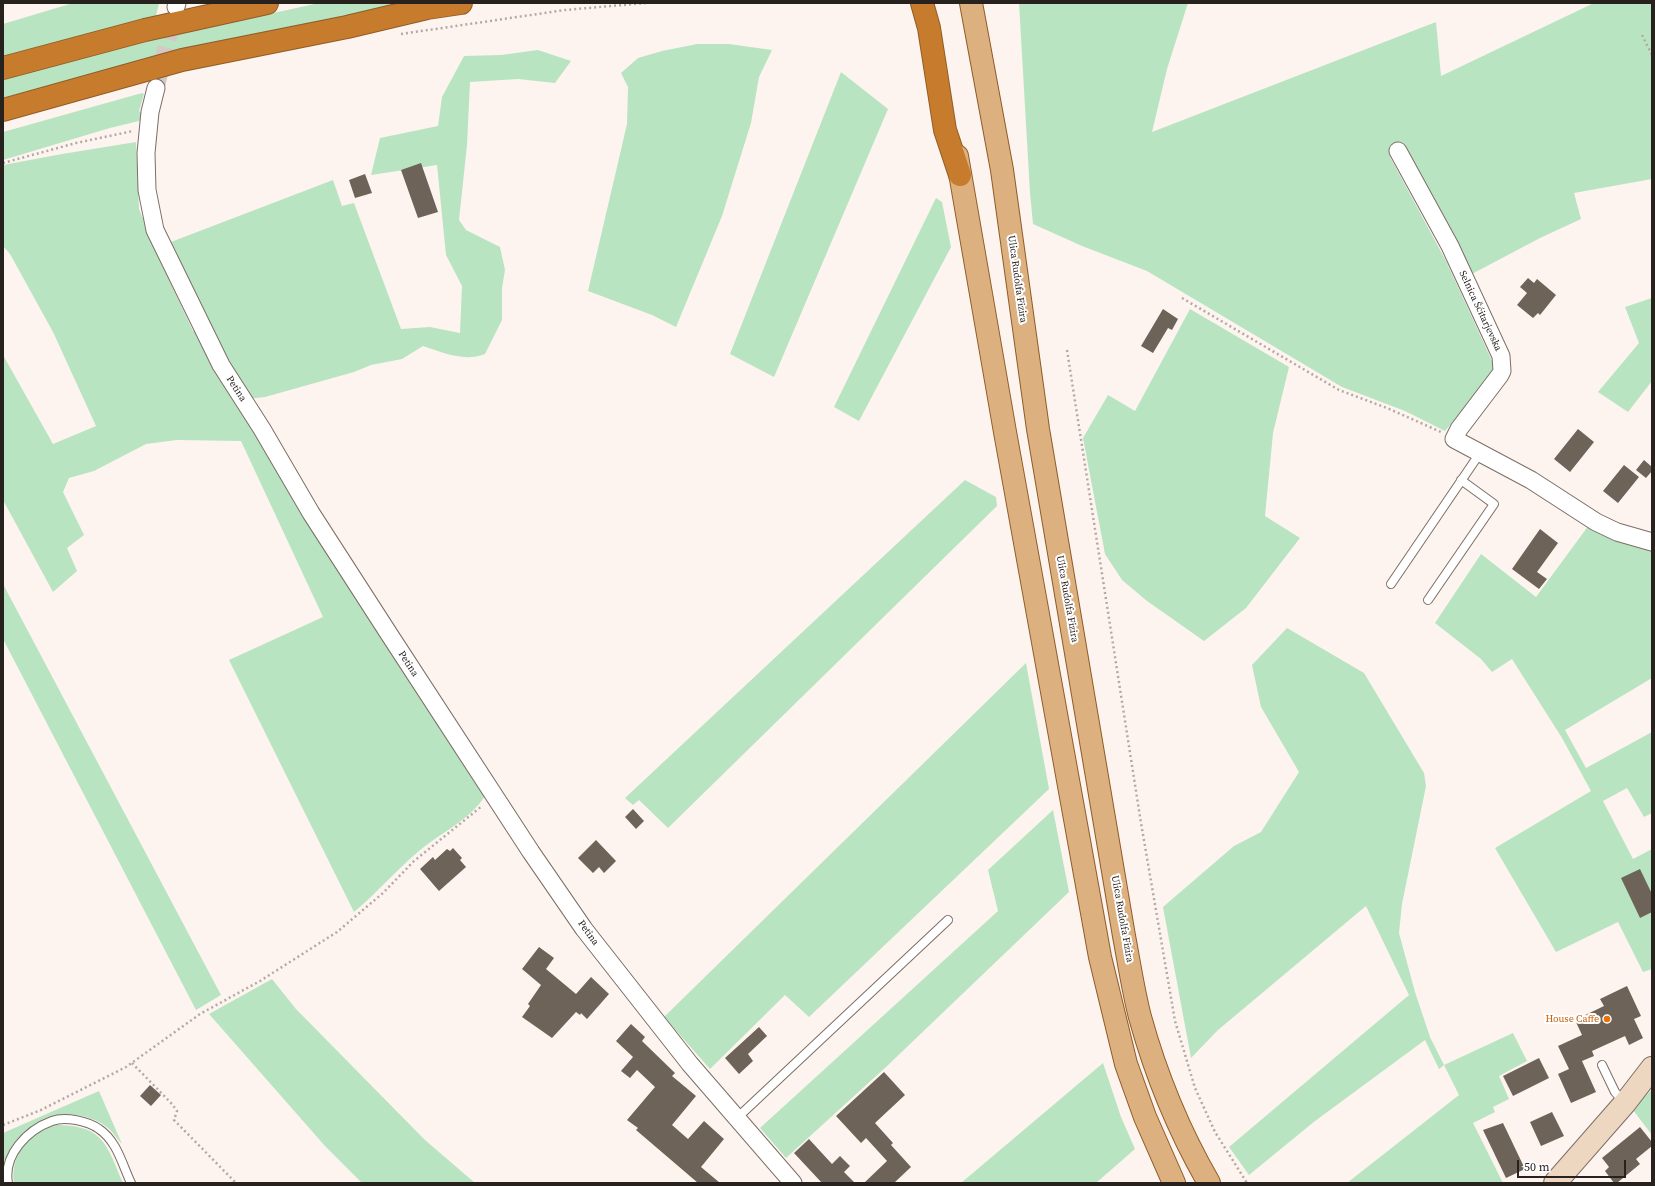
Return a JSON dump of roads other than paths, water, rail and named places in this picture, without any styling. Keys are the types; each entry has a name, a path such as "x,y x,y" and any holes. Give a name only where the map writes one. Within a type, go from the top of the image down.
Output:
{"highway":[{"path":"3,68 145,30 267,3"},
{"path":"3,110 182,60 347,27 427,8 461,3"},
{"path":"922,3 929,28 945,130 960,175"}],"main road":[{"path":"933,3 960,175 1007,448 1100,957 1126,1064 1145,1117 1174,1183"},
{"name":"Ulica Rudolfa Fizira","path":"971,3 1002,170 1038,429 1124,936 1140,1016 1160,1079 1189,1148 1209,1183"}],"street":[{"name":"Petina","path":"156,88 146,153 147,190 155,230 220,365 262,429 311,513 495,798 594,941 685,1058 793,1183"},
{"name":"Selnica Šćitarjevska","path":"1398,151 1450,246 1501,356 1502,371 1500,375 1459,429 1454,439 1480,453"},
{"path":"1480,453 1531,480 1596,522 1617,532 1652,542"},
{"path":"1555,1183 1625,1103 1652,1068"}],"lane":[{"path":"1391,584 1480,453"},
{"path":"1428,600 1494,504 1461,480"},
{"path":"737,1118 948,920"},
{"path":"1602,1065 1615,1092 1625,1103"},
{"path":"8,1183 6,1172 15,1149 32,1132 53,1120 74,1119 98,1128 112,1141 131,1183"}],"tunnel":[{"path":"156,88 174,15"}],"place":[{"name":"House Caffe","path":"1607,1019"}]}
